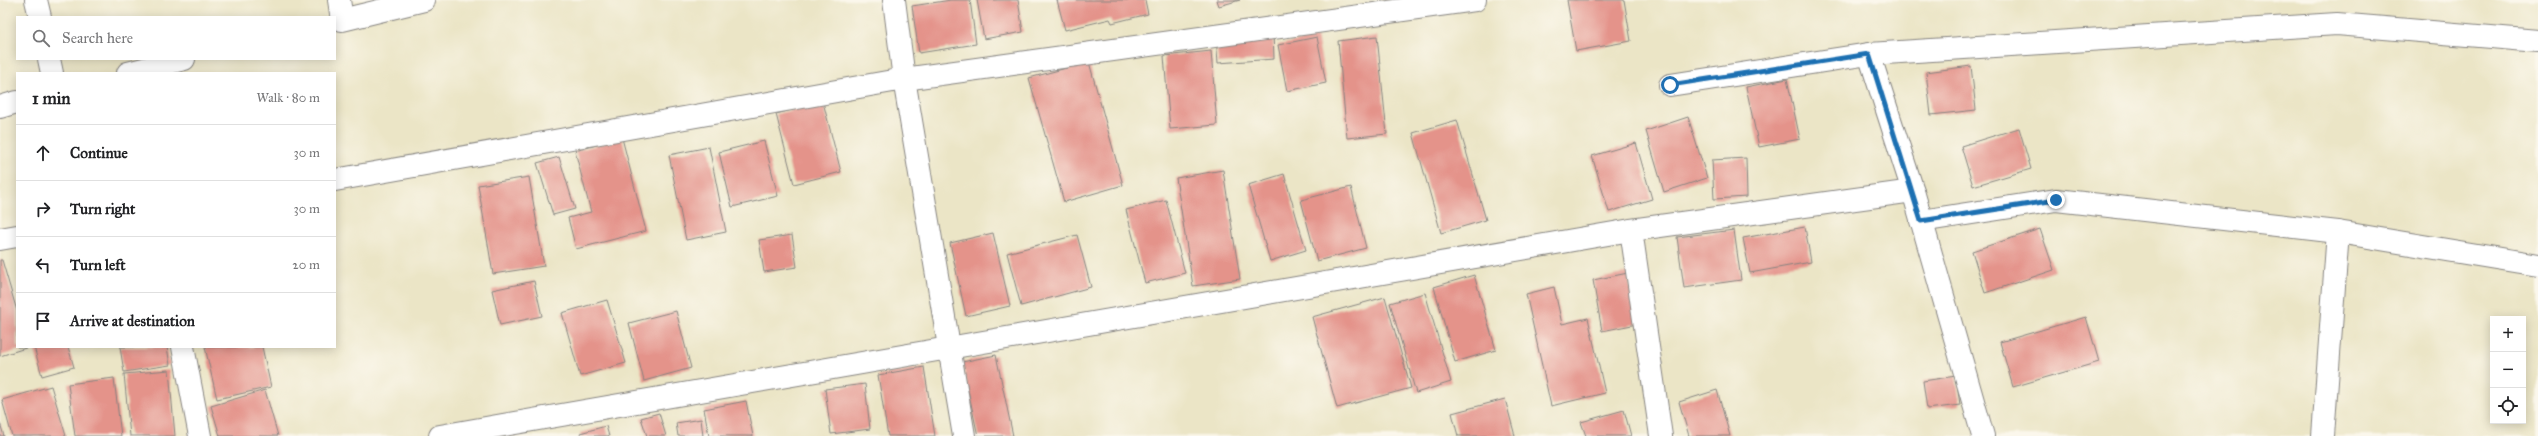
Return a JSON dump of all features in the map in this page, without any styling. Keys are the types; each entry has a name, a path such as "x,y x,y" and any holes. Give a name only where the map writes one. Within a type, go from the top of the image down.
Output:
{"street":[{"path":"36,0 40,16"},
{"path":"339,14 424,0"},
{"path":"894,0 904,79 964,436"},
{"path":"336,180 904,79 1475,0"},
{"path":"1670,85 1869,54 2337,24 2538,41"},
{"path":"1869,54 1913,191 1983,436"},
{"path":"49,60 52,72"},
{"path":"136,72 180,60"},
{"path":"0,106 16,102"},
{"path":"440,436 949,346 1631,230 1913,191"},
{"path":"1921,221 2056,200 2338,232 2538,265"},
{"path":"1631,230 1661,436"},
{"path":"2323,436 2338,232"},
{"path":"0,239 16,236"},
{"path":"183,348 200,436"}],"building":[{"path":"951,0 970,0 976,44 919,53 912,6"},
{"path":"977,0 1018,0 1023,32 984,39"},
{"path":"1057,0 1145,0 1148,14 1112,23 1110,19 1065,30"},
{"path":"1217,0 1240,0 1219,6"},
{"path":"1567,0 1624,0 1631,41 1576,51"},
{"path":"1273,33 1274,59 1218,63 1216,36"},
{"path":"1377,36 1387,134 1347,138 1338,41"},
{"path":"1317,37 1326,83 1287,91 1278,45"},
{"path":"1211,51 1217,125 1170,129 1164,56"},
{"path":"1089,62 1123,185 1064,202 1029,78"},
{"path":"1971,66 1976,110 1931,115 1926,72"},
{"path":"1787,79 1800,139 1759,147 1746,87"},
{"path":"823,102 841,172 794,184 776,114"},
{"path":"1688,117 1707,178 1664,192 1646,131"},
{"path":"1457,120 1486,220 1441,233 1413,133"},
{"path":"2019,128 2031,169 1973,186 1961,146"},
{"path":"622,138 646,231 576,249 568,218 591,212 575,151"},
{"path":"764,141 778,196 732,207 719,152"},
{"path":"1636,143 1652,199 1609,212 1592,156"},
{"path":"709,147 726,232 686,240 669,155"},
{"path":"559,157 575,209 553,215 537,163"},
{"path":"1746,158 1747,197 1714,199 1712,160"},
{"path":"1223,170 1240,279 1193,286 1176,178"},
{"path":"1284,174 1306,250 1270,261 1248,185"},
{"path":"529,177 544,266 493,274 478,185"},
{"path":"1351,187 1366,248 1317,261 1301,200"},
{"path":"1166,200 1185,273 1145,283 1126,210"},
{"path":"1805,227 1811,262 1750,273 1743,238"},
{"path":"2040,229 2054,270 1985,293 1972,251"},
{"path":"1734,230 1741,280 1684,288 1677,237"},
{"path":"993,233 1010,306 966,316 950,243"},
{"path":"792,235 797,267 764,272 759,240"},
{"path":"1077,235 1091,287 1021,306 1007,253"},
{"path":"0,260 2,260 16,308 16,348 26,348 0,356"},
{"path":"1628,273 1637,324 1602,331 1593,280"},
{"path":"1474,275 1496,350 1455,362 1434,287"},
{"path":"534,281 542,316 500,325 492,290"},
{"path":"1554,287 1562,324 1588,318 1605,393 1551,406 1526,294"},
{"path":"1425,293 1451,382 1416,393 1390,303"},
{"path":"1385,297 1411,388 1337,408 1312,317"},
{"path":"607,300 626,363 580,376 562,313"},
{"path":"676,311 691,368 644,381 629,323"},
{"path":"2086,317 2099,362 2013,387 2000,342"},
{"path":"34,348 68,348 74,367 42,376"},
{"path":"120,348 167,348 170,365 124,372"},
{"path":"205,348 262,348 271,387 217,399"},
{"path":"996,355 1013,436 978,436 962,362"},
{"path":"924,367 935,436 888,436 878,375"},
{"path":"169,370 175,436 130,436 124,374"},
{"path":"1956,376 1960,405 1927,409 1923,381"},
{"path":"114,378 121,436 75,436 68,384"},
{"path":"865,384 870,429 831,434 825,389"},
{"path":"51,386 66,436 12,436 2,400"},
{"path":"265,390 278,436 220,436 211,406"},
{"path":"1717,390 1730,436 1689,436 1679,402"},
{"path":"1505,399 1515,436 1458,436 1452,413"},
{"path":"746,401 753,436 709,436 704,409"},
{"path":"1624,410 1631,436 1586,436 1581,422"},
{"path":"659,413 666,436 647,436 641,418"},
{"path":"701,419 703,436 678,436 676,423"},
{"path":"0,423 4,436 0,436"},
{"path":"606,426 609,436 581,436 580,433"}],"route":[{"path":"1670,85 1869,54 1913,191 1921,221 2056,200"}]}
